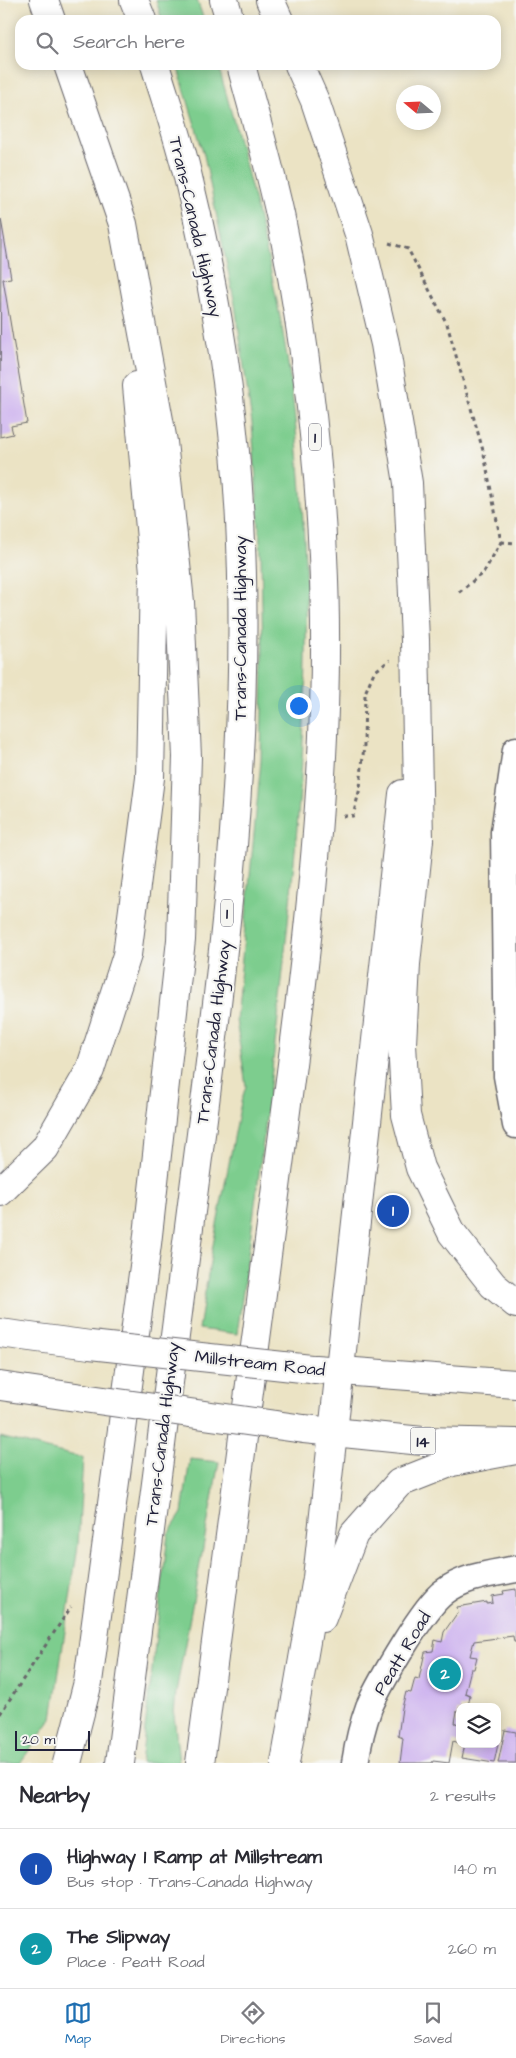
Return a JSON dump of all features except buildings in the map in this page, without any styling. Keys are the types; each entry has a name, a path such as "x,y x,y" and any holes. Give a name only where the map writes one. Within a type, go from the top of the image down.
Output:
{"main road":[{"path":"44,0 50,15"},
{"path":"134,0 140,15"},
{"path":"224,0 228,15"},
{"path":"270,0 277,15"},
{"path":"67,1763 88,1682 147,1244 180,950 186,757 180,602 163,442 123,224 70,70"},
{"name":"Trans-Canada Highway","path":"120,1763 213,1039 239,768 242,641 240,519 225,369 210,277 188,178 156,70"},
{"name":"1","path":"200,1763 308,936 318,816 324,688 324,560 316,444 300,327 281,220 242,70"},
{"path":"286,1763 298,1682 317,1578 372,1063 398,852 406,647 408,483 385,344 360,234 315,101 301,70"},
{"path":"0,1192 45,1148 90,1070 127,955 150,778 154,572 135,367 79,98"},
{"path":"406,647 419,840 406,964 402,1044 406,1115 420,1168 452,1233 493,1285 516,1304"},
{"name":"Millstream Road","path":"0,1333 90,1345 340,1372 516,1384"},
{"path":"0,1386 331,1433"},
{"name":"14","path":"331,1433 422,1440 516,1443"},
{"path":"298,1682 354,1534 399,1483 452,1462 516,1450"}],"street":[{"path":"516,750 504,832 507,1076 516,1125"},
{"name":"Peatt Road","path":"355,1763 360,1734 370,1706 422,1616 443,1592 470,1578 516,1568"}],"path":[{"path":"360,234 408,249 447,324 484,454 500,542 484,572 458,594"},
{"path":"500,542 516,543"},
{"path":"318,816 352,816 360,788 364,745 364,693 374,672 406,647"},
{"path":"0,1714 76,1599 100,1602"}],"green space":[{"path":"156,0 197,0 202,15 160,15"},
{"path":"178,70 219,70 253,196 269,262 287,354 301,486 306,588 305,686 297,833 270,1083 237,1334 199,1329 212,1250 241,1102 246,1086 236,1020 261,761 263,660 261,555 252,423 235,304 204,155"},
{"path":"0,1437 83,1458 78,1545 52,1718 20,1763 0,1763"},
{"path":"190,1459 219,1462 176,1692 174,1714 179,1763 141,1763 168,1534 182,1513"}],"place":[{"name":"Highway 1 Ramp at Millstream","path":"393,1211"},
{"name":"The Slipway","path":"445,1674"}]}
